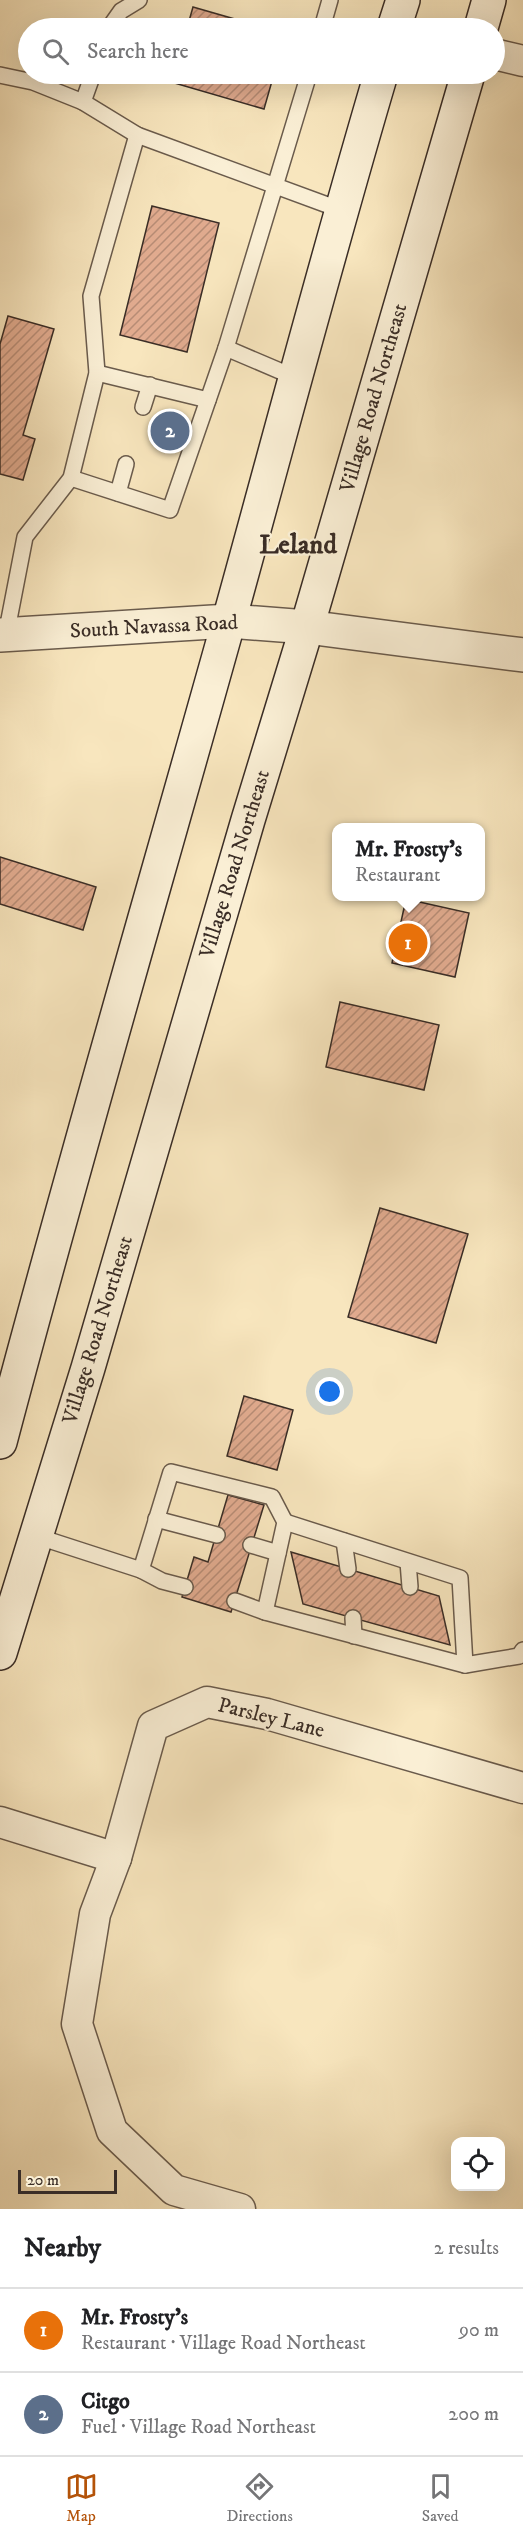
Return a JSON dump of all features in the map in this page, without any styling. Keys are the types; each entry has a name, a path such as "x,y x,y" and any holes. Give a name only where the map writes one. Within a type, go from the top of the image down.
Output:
{"main road":[{"path":"397,18 403,0"},
{"path":"469,18 472,0"},
{"path":"484,18 489,0"},
{"path":"0,1442 89,1110 229,621 294,377 378,84"},
{"name":"Village Road Northeast","path":"0,1653 307,627 463,84"},
{"name":"South Navassa Road","path":"3,635 229,621 307,627 523,655"}],"street":[{"path":"505,56 523,61"},
{"name":"Parsley Lane","path":"240,2209 174,2190 111,2131 77,2024 95,1914 116,1858 153,1726 207,1702 267,1714 523,1788"},
{"path":"0,1822 116,1858"}],"lane":[{"path":"116,18 121,11 139,0"},
{"path":"325,18 330,0"},
{"path":"0,75 18,79"},
{"path":"38,84 83,102 137,135 341,210"},
{"path":"83,102 89,84"},
{"path":"71,478 170,510 226,348 306,84"},
{"path":"3,635 25,537 71,478 97,373 91,296 137,135"},
{"path":"226,348 294,377"},
{"path":"97,373 208,400"},
{"path":"143,407 150,385"},
{"path":"118,493 126,464"},
{"path":"141,1570 171,1472 272,1497 285,1522 265,1612"},
{"path":"156,1519 217,1535"},
{"path":"285,1522 460,1578 465,1665"},
{"path":"36,1536 141,1570 162,1581 185,1587"},
{"path":"344,1541 348,1569"},
{"path":"251,1545 278,1553"},
{"path":"408,1562 410,1587"},
{"path":"235,1602 465,1665 519,1656 523,1650"},
{"path":"354,1618 354,1636"},
{"path":"417,1636 419,1653"}],"building":[{"path":"193,7 231,18 190,18"},
{"path":"178,84 271,84 264,109"},
{"path":"152,206 219,223 187,352 120,335"},
{"path":"8,316 54,329 23,435 35,439 23,480 0,474 0,344"},
{"path":"0,857 96,887 83,930 0,904"},
{"path":"406,901 469,913 455,977 392,963"},
{"path":"340,1002 439,1025 424,1090 326,1067"},
{"path":"380,1208 468,1234 436,1343 348,1317"},
{"path":"244,1396 293,1410 277,1470 227,1456"},
{"path":"228,1495 264,1505 231,1612 182,1597 194,1557 208,1562"},
{"path":"291,1552 439,1596 450,1645 303,1604"}],"place":[{"name":"Citgo","path":"170,431"},
{"name":"Mr. Frosty's","path":"408,943"}],"district":[{"name":"Leland","path":"298,545"}]}
